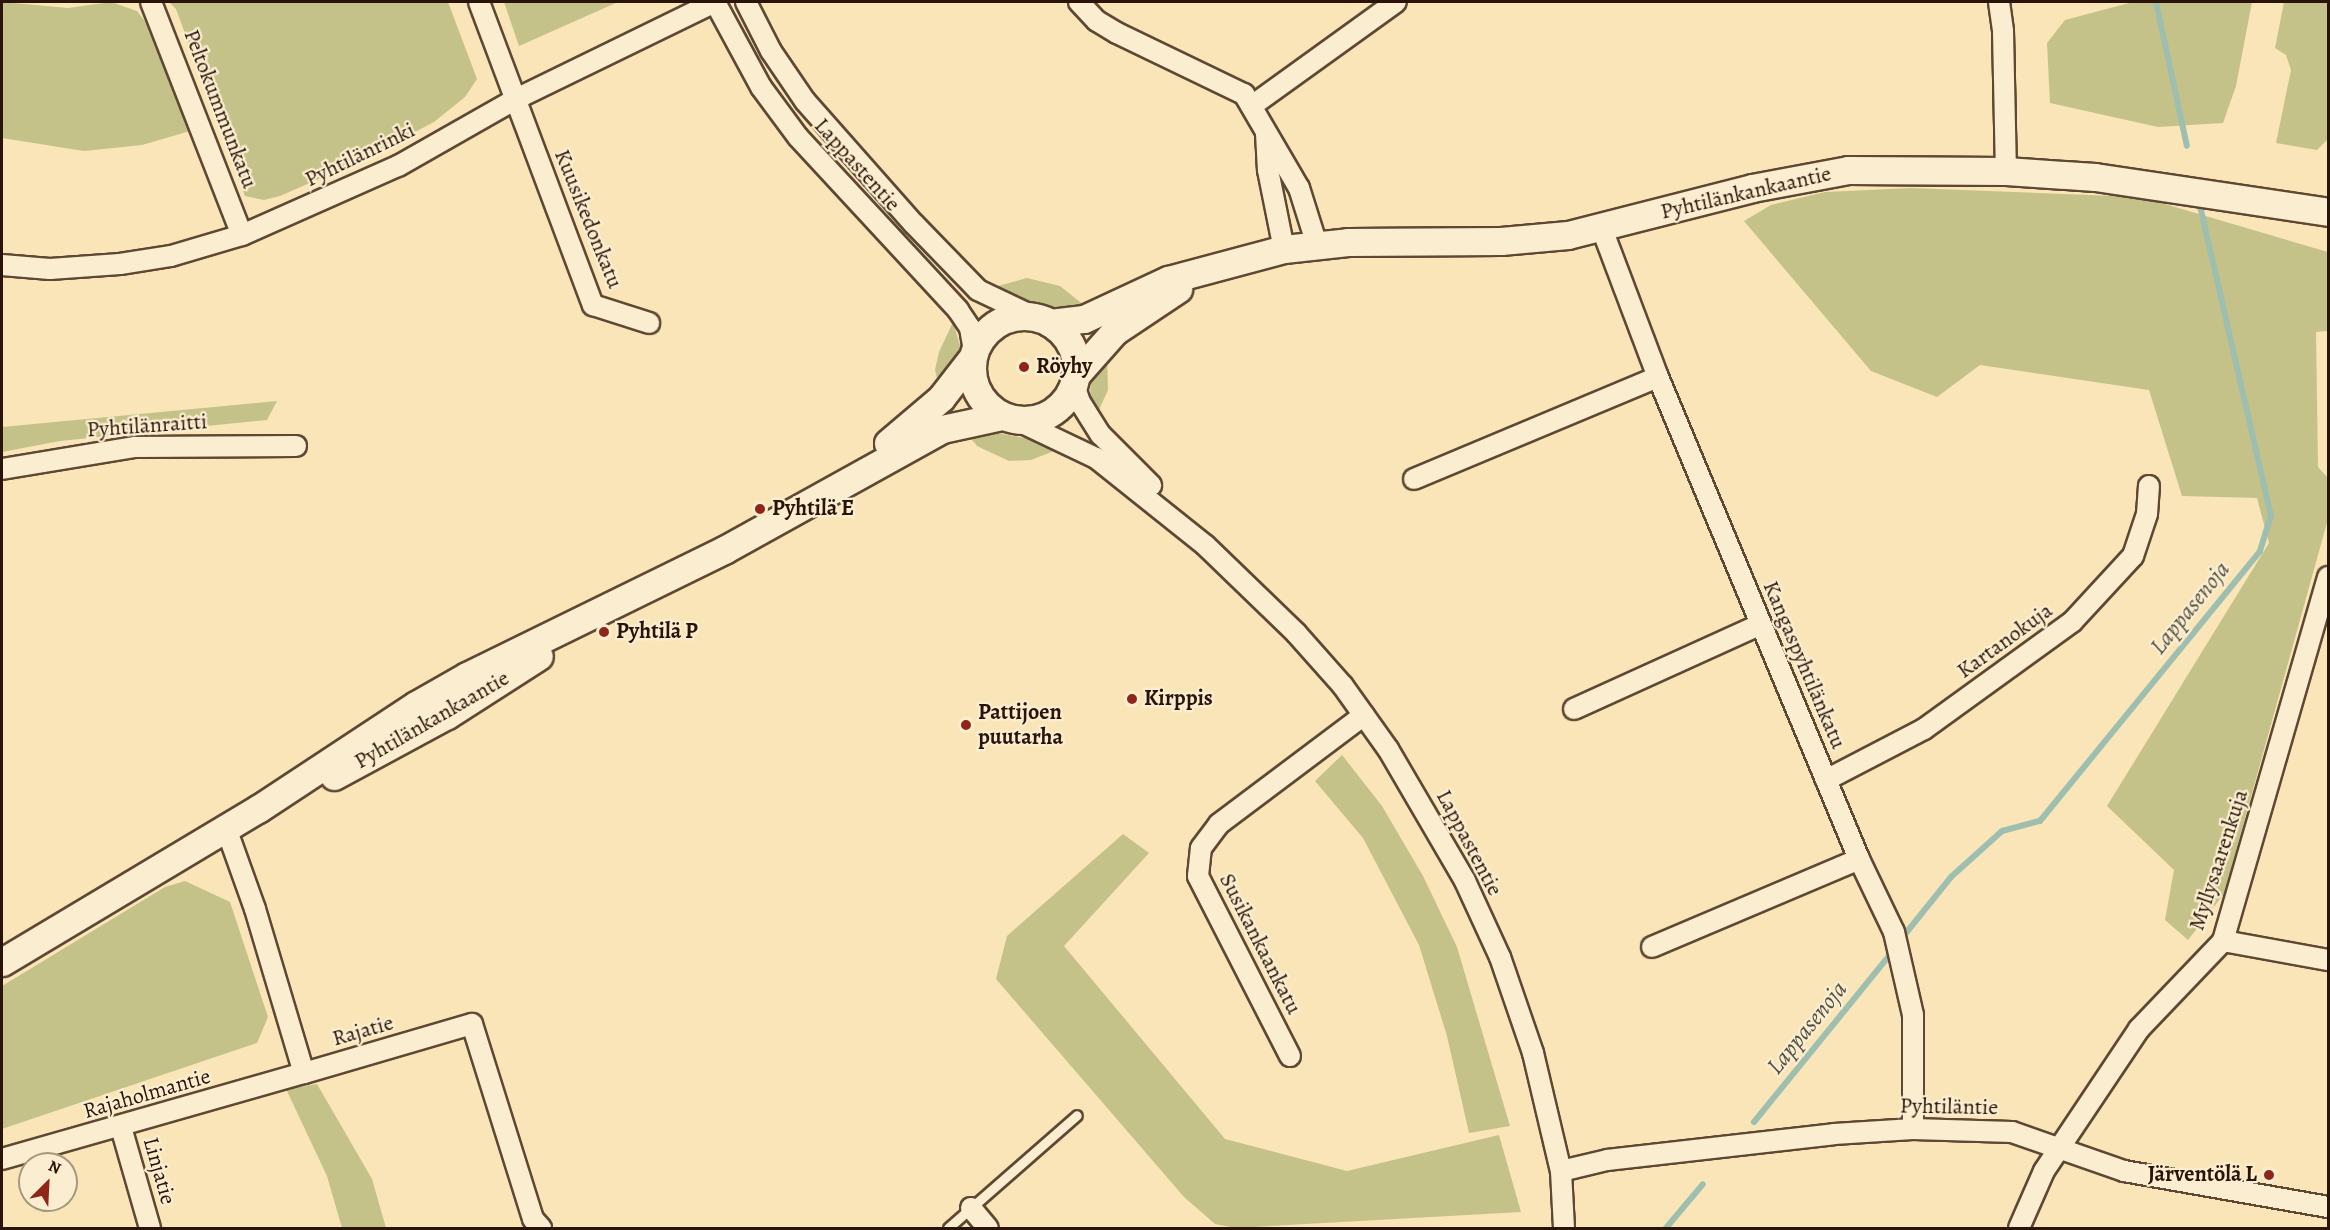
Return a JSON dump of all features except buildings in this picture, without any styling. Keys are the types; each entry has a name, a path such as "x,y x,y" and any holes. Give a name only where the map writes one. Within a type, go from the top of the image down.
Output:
{"street":[{"name":"Peltokummunkatu","path":"151,2 242,235"},
{"path":"478,2 516,99"},
{"name":"Pyhtilänrinki","path":"2,265 50,269 120,264 171,256 242,235 398,166 516,99 715,2"},
{"name":"Lappastentie","path":"715,2 760,87 798,137 958,310 970,328 973,354"},
{"name":"Lappastentie","path":"746,2 771,51 805,101 914,224 978,290 1043,320"},
{"path":"1079,2 1097,21 1117,33 1234,87 1253,105 1299,188 1317,245"},
{"path":"1253,105 1396,2"},
{"path":"1999,2 2003,31 2006,171"},
{"name":"Kuusikedonkatu","path":"516,99 593,305 649,323"},
{"path":"1266,131 1268,170 1284,249"},
{"name":"Pyhtilänkankaantie","path":"1043,320 1084,319 1168,280 1284,249 1317,245 1532,240 1602,229 1809,175 1900,169 2006,171 2095,177 2328,212"},
{"name":"Kangaspyhtilänkatu","path":"1602,229 1658,377 1859,859 1894,932 1906,976 1913,1015 1913,1129"},
{"name":"Pyhtilänkankaantie","path":"1075,380 1089,357 1115,331 1204,272"},
{"path":"1016,316 1043,320 1071,346 1075,380 1067,399 1048,415 1009,418 987,406 977,392 973,354 996,323 1016,316"},
{"name":"Pyhtilänkankaantie","path":"850,478 941,398 973,354"},
{"path":"1414,479 1658,377"},
{"name":"Lappastentie","path":"1075,380 1080,402 1101,435 1205,545 1296,633 1365,716 1428,814 1500,957 1533,1053 1561,1171 1564,1228"},
{"name":"Lappastentie","path":"1009,418 1096,458 1205,545"},
{"name":"Pyhtilänkankaantie","path":"2,962 258,809 331,778 447,715 597,615 724,550 850,478 942,429 1009,418"},
{"name":"Pyhtilänraitti","path":"2,469 135,447 296,446"},
{"name":"Kartanokuja","path":"1826,780 1924,729 2072,622 2133,556 2147,514 2149,486"},
{"name":"Myllysaarenkuja","path":"2019,1228 2034,1188 2059,1146 2139,1029 2223,941 2328,577"},
{"path":"1574,709 1761,624"},
{"name":"Susikankaankatu","path":"1290,1056 1198,876 1201,848 1219,824 1365,716"},
{"path":"226,828 255,909 304,1072"},
{"path":"1652,947 1859,859"},
{"path":"2223,941 2328,960"},
{"name":"Rajatie","path":"304,1072 472,1024 533,1219 541,1228"},
{"name":"Rajaholmantie","path":"2,1159 121,1127 304,1072"},
{"name":"Linjatie","path":"121,1127 150,1228"},
{"name":"Pyhtiläntie","path":"1561,1171 1607,1160 1913,1129 2012,1132 2059,1146 2124,1171 2328,1207"},
{"path":"971,1208 988,1228"}],"lane":[{"path":"948,1228 1077,1115"}],"shaded area":[{"path":"2,2 68,8 111,2 137,11 155,34 190,131 142,145 84,151 2,138"},
{"path":"169,2 448,2 477,79 465,97 434,122 360,161 280,196 264,200 245,196 176,9"},
{"path":"504,2 618,2 519,46"},
{"path":"2133,2 2252,2 2236,86 2223,123 2158,127 2050,103 2047,43 2065,20"},
{"path":"2284,2 2328,2 2328,139 2317,150 2276,143 2291,70 2286,55 2275,48"},
{"path":"1911,188 2141,197 2328,252 2328,331 2316,332 2318,467 2328,478 2328,519 2224,894 2188,940 2165,920 2174,870 2107,806 2269,543 2257,498 2182,496 2149,390 1980,365 1937,397 1871,371 1744,221 1771,205 1825,192"},
{"path":"1027,278 1060,286 1085,306 1059,310 1041,307 991,288"},
{"path":"953,322 961,349 958,361 939,386 935,370 939,352"},
{"path":"1107,353 1108,390 1097,414 1090,400 1091,376"},
{"path":"277,401 267,420 60,441 2,452 2,427"},
{"path":"970,428 1035,440 1059,449 1031,460 1009,461 977,446 964,430"},
{"path":"1342,755 1382,806 1423,876 1457,947 1510,1126 1469,1133 1447,1036 1419,945 1363,838 1315,781"},
{"path":"1123,834 1149,853 1064,946 1225,1139 1347,1171 1499,1135 1521,1212 1236,1228 1215,1224 1184,1197 996,979 1007,936"},
{"path":"185,881 230,902 268,1017 257,1043 2,1129 2,986 165,887"},
{"path":"317,1084 372,1179 386,1228 342,1228 327,1176 286,1089"}],"waterway":[{"name":"Lappasenoja","path":"2156,2 2187,146"},
{"name":"Lappasenoja","path":"1906,933 1951,877 2002,831 2040,821 2260,551 2271,516 2201,210"},
{"name":"Lappasenoja","path":"1754,1122 1889,956"},
{"name":"Lappasenoja","path":"1666,1228 1703,1184"}],"place":[{"name":"Röyhy","path":"1024,367"},
{"name":"Pyhtilä E","path":"760,509"},
{"name":"Pyhtilä P","path":"604,632"},
{"name":"Kirppis","path":"1132,699"},
{"name":"Pattijoen puutarha","path":"966,725"},
{"name":"Järventölä L","path":"2269,1175"}]}
